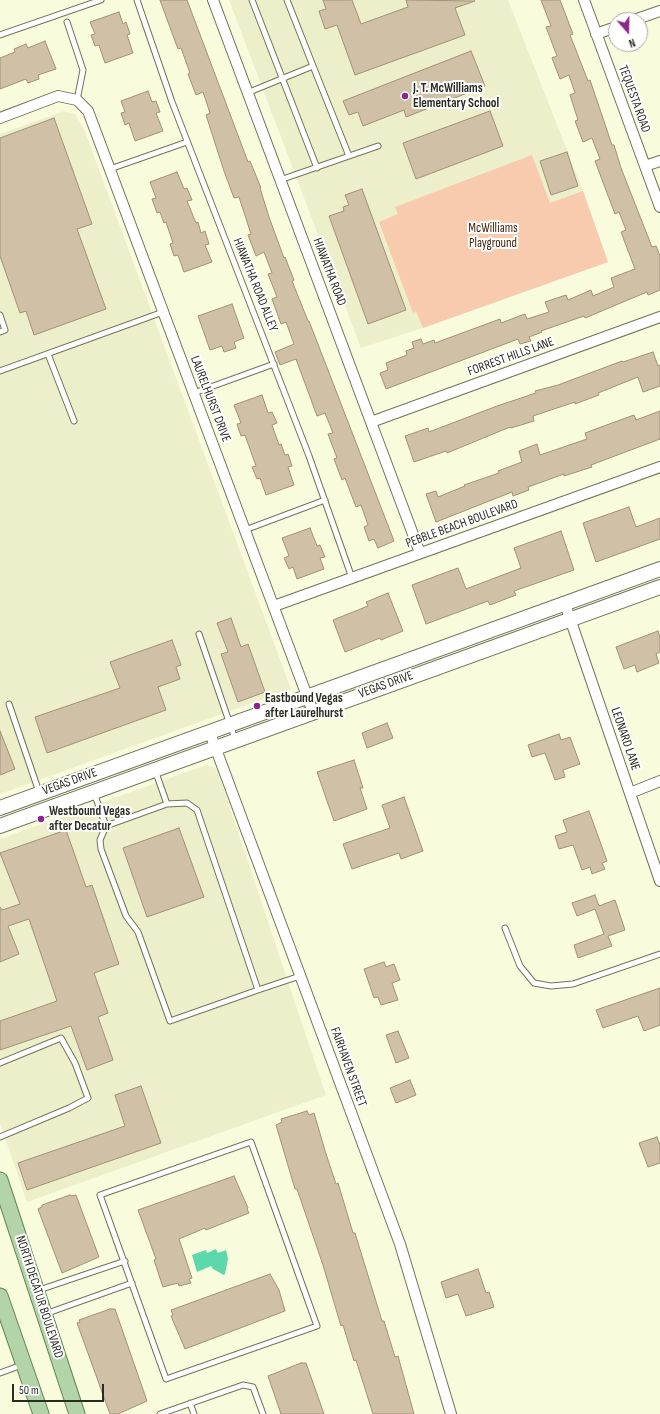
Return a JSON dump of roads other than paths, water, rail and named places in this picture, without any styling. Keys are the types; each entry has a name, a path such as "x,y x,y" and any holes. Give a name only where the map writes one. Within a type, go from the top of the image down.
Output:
{"main road":[{"name":"VEGAS DRIVE","path":"0,808 660,570"},
{"name":"VEGAS DRIVE","path":"0,826 660,586"},
{"path":"149,754 154,770"},
{"path":"87,776 93,792"},
{"name":"NORTH DECATUR BOULEVARD","path":"0,1180 77,1414"},
{"path":"0,1296 41,1414"}],"street":[{"name":"HIAWATHA ROAD","path":"212,0 420,553"},
{"name":"TEQUESTA ROAD","path":"584,0 660,207"},
{"path":"648,15 660,11"},
{"path":"596,34 608,30"},
{"path":"0,118 58,96 77,100"},
{"name":"LAURELHURST DRIVE","path":"77,100 88,111 313,712"},
{"path":"645,166 660,161"},
{"name":"FORREST HILLS LANE","path":"371,422 660,317"},
{"name":"PEBBLE BEACH BOULEVARD","path":"274,606 660,467"},
{"name":"LEONARD LANE","path":"565,604 660,881"},
{"name":"FAIRHAVEN STREET","path":"210,733 400,1244 451,1414"},
{"path":"630,793 660,782"}],"lane":[{"path":"0,35 101,0"},
{"name":"HIAWATHA ROAD ALLEY","path":"137,0 187,142 274,364 325,500 352,578"},
{"path":"252,0 317,168"},
{"path":"287,0 349,156"},
{"path":"66,22 83,70 77,100"},
{"path":"247,93 313,66"},
{"path":"110,169 187,142"},
{"path":"280,180 378,146"},
{"path":"0,371 163,312"},
{"path":"0,315 5,330 0,332"},
{"path":"48,354 74,421"},
{"path":"194,393 274,364"},
{"path":"245,530 325,500"},
{"path":"199,634 235,740"},
{"path":"9,704 40,794"},
{"path":"154,770 167,804"},
{"path":"93,792 106,826 100,840 101,849 126,916 138,932 170,1021 301,975"},
{"path":"106,826 167,804 187,803 197,810 258,990"},
{"path":"506,928 520,966 534,983 551,986 573,984 660,954"},
{"path":"0,1063 61,1038 75,1063 88,1098 69,1108 0,1137"},
{"path":"251,1142 317,1326 166,1379 125,1261 100,1195 251,1142"},
{"path":"37,1291 125,1261"},
{"path":"44,1314 132,1283"},
{"path":"0,1373 23,1364"},
{"path":"160,1414 243,1385 253,1387 263,1414"},
{"path":"190,1403 194,1414"}],"place":[{"name":"J. T. McWilliams Elementary School","path":"405,96"},
{"name":"Eastbound Vegas after Laurelhurst","path":"257,706"},
{"name":"Westbound Vegas after Decatur","path":"41,819"}],"park label":[{"name":"McWilliams Playground","path":"493,236"}]}
